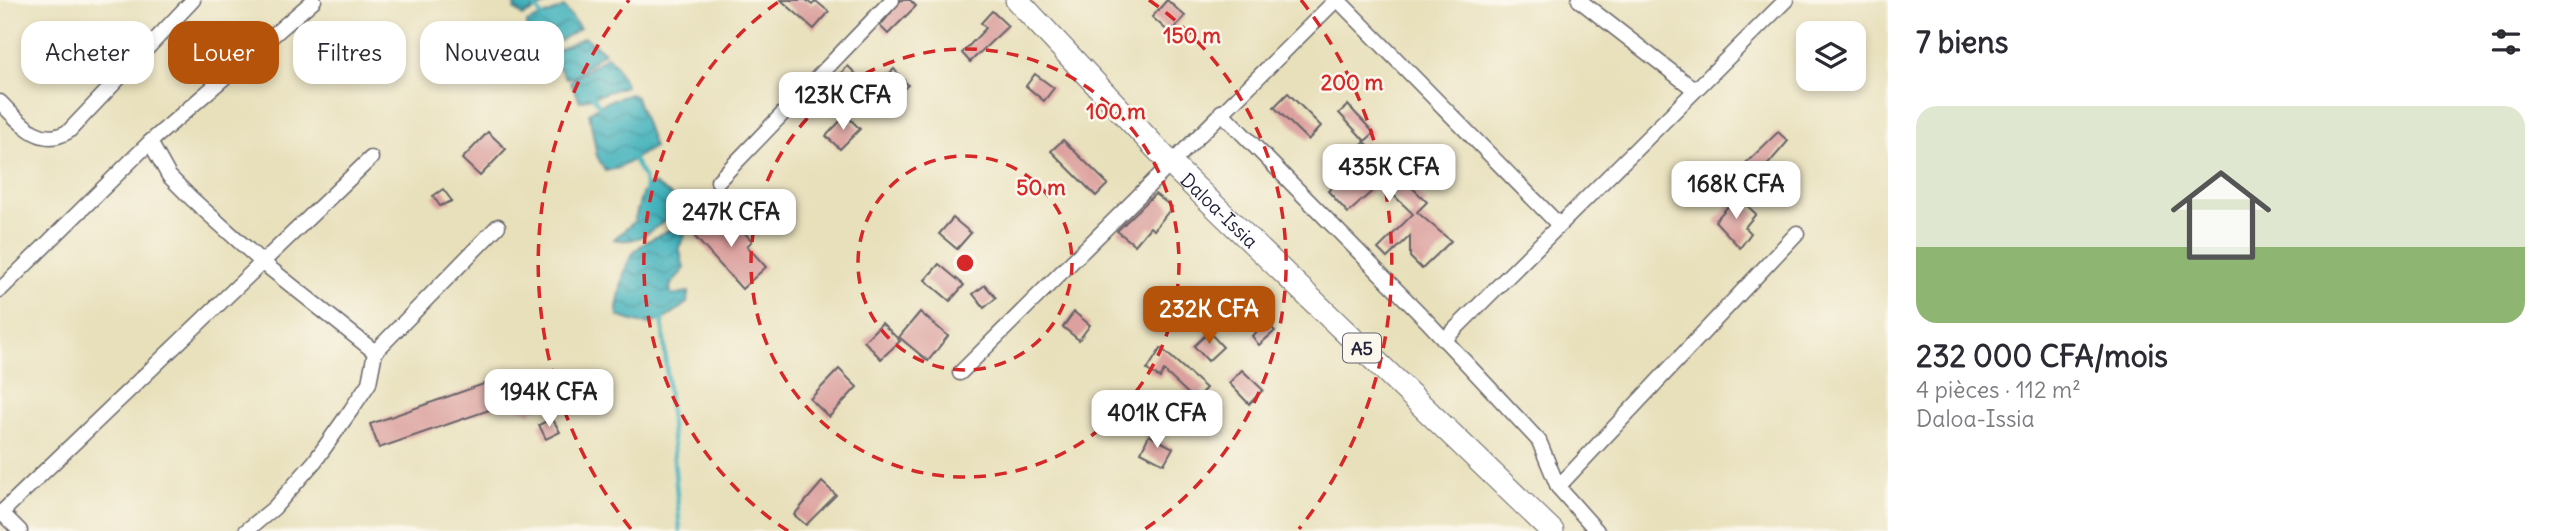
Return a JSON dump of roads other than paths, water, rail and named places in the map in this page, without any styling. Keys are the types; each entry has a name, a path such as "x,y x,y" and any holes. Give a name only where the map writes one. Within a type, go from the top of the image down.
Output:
{"main road":[{"name":"Daloa-Issia","path":"1017,0 1171,164 1552,531"}],"street":[{"path":"0,102 33,131 48,139 59,137 69,131 193,0"},
{"path":"0,290 150,142 314,0"},
{"path":"718,181 892,0"},
{"path":"960,373 1337,0 1559,226"},
{"path":"1579,0 1695,90"},
{"path":"1444,340 1786,0"},
{"path":"1221,112 1539,441 1558,486 1597,531"},
{"path":"150,142 169,176 262,262 374,352"},
{"path":"20,531 1,514 371,158"},
{"path":"246,531 274,508 315,461 369,383 374,352 498,226"},
{"path":"1558,486 1797,233"}],"water":[{"path":"516,0 554,0 523,16 514,9"},
{"path":"564,7 580,28 564,38 564,21 532,21"},
{"path":"585,37 604,52 574,77 566,78 564,47"},
{"path":"607,56 615,64 626,86 580,101 570,82"},
{"path":"630,94 636,97 654,147 619,168 605,171 597,156 589,113 606,102"},
{"path":"654,184 671,195 684,210 683,215 664,222 639,237 628,240 614,239 634,222 642,194 649,185"},
{"path":"681,225 685,236 679,247 684,269 670,286 671,295 689,292 687,303 656,323 640,323 618,316 617,308 624,274 633,254 650,240"}],"waterway":[{"path":"531,0 544,20"},
{"path":"590,92 601,108"},
{"path":"632,157 644,177 646,194"},
{"path":"662,317 680,531"}]}
